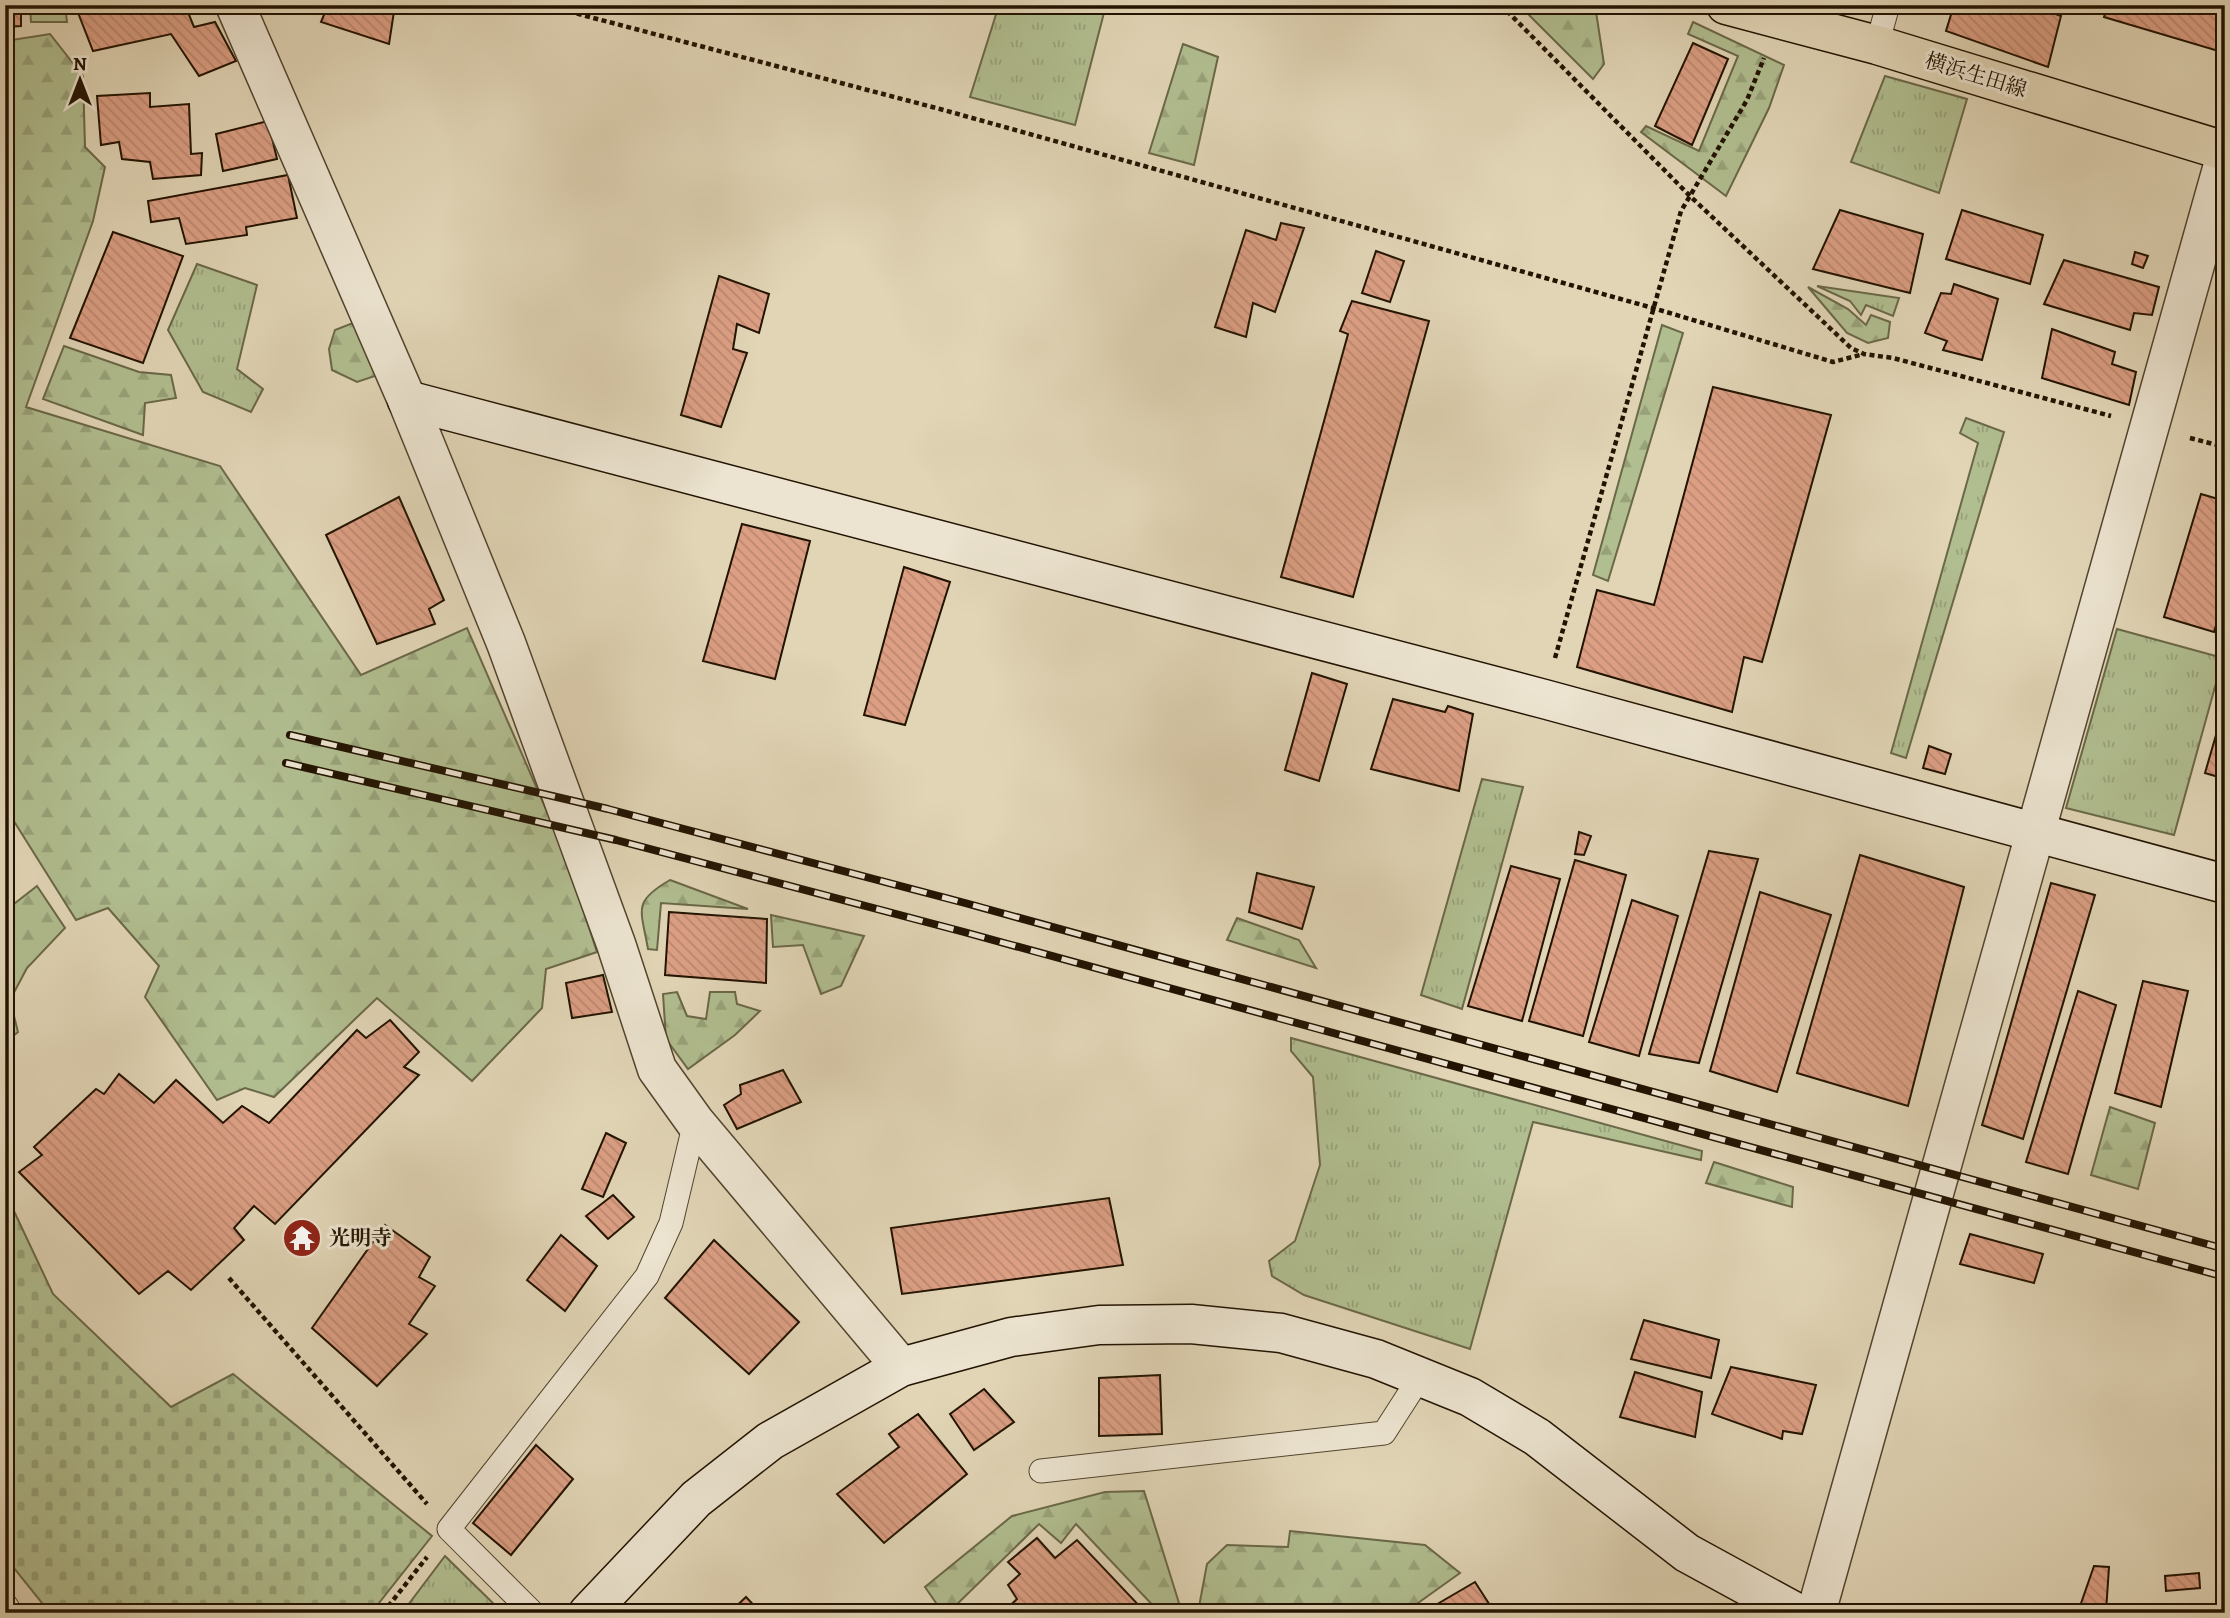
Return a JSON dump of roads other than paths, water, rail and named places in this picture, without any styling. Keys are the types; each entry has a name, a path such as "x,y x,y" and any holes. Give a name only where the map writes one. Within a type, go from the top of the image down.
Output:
{"main road":[{"name":"横浜生田線","path":"1726,5 1877,45 2225,151"}],"street":[{"path":"235,5 407,400 506,643 615,944 657,1069 695,1122 901,1367"},
{"path":"1816,1613 2152,427 2225,158"},
{"path":"407,400 1544,699 2225,884"},
{"path":"588,1613 696,1499 770,1441 901,1367 1011,1337 1098,1325 1191,1324 1281,1333 1376,1359 1469,1396 1537,1437 1687,1553 1797,1613"}],"lane":[{"path":"1877,45 1888,5"},
{"path":"533,1613 449,1529 647,1276 671,1223 695,1122"},
{"path":"1041,1471 1384,1433 1420,1377"},
{"path":"5,1604 11,1613"}],"railway":[{"path":"290,735 608,809 965,903 2225,1249"},
{"path":"286,763 616,840 964,932 2225,1277"}],"place":[{"name":"光明寺","path":"302,1238"}]}
